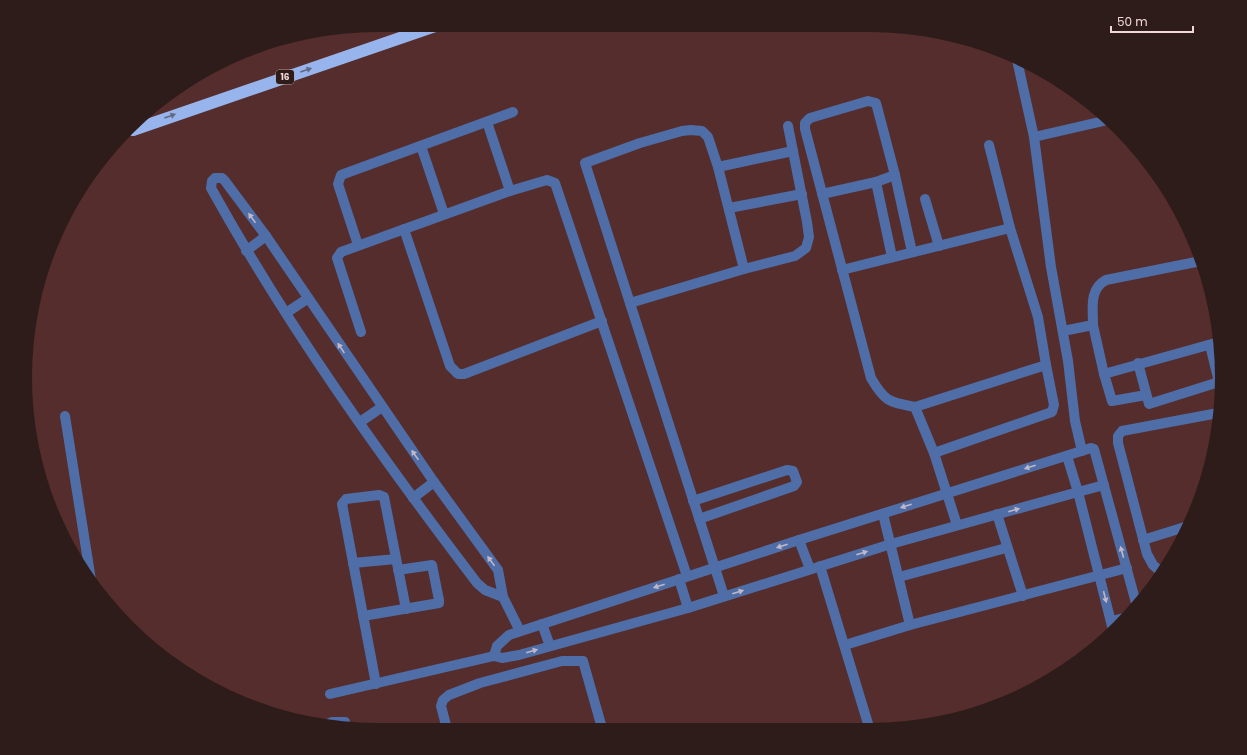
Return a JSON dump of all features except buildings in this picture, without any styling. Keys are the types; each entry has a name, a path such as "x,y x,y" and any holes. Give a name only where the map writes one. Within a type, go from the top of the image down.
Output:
{"highway":[{"name":"16","path":"139,128 418,32"}],"lane":[{"path":"1018,66 1034,137 1075,421 1082,451"},
{"path":"912,252 895,175 876,103 868,101 810,118 806,123 805,129 871,378 881,395 896,403 915,407 1046,365"},
{"path":"358,244 338,184 341,175 513,112"},
{"path":"487,122 510,190"},
{"path":"1034,137 1101,122"},
{"path":"630,303 744,268 795,256 806,248 809,236 788,126"},
{"path":"724,596 585,163 640,143 690,130 702,131 708,137 718,167 744,268"},
{"path":"934,453 1052,412 1054,405 1038,316 1010,228 989,144"},
{"path":"421,146 444,214"},
{"path":"718,167 793,151"},
{"path":"822,194 876,182 895,175"},
{"path":"503,597 485,590 477,583 413,498 360,422 286,313 246,250 211,188 212,181 215,178 219,177 225,181 266,236 434,482 498,570 503,597 520,631"},
{"path":"361,332 337,258 341,252 358,244 404,229 510,190 548,180 555,183 558,186 602,321 683,578 688,608"},
{"path":"876,182 892,257"},
{"path":"729,208 802,194"},
{"path":"925,199 939,246"},
{"path":"842,270 1010,228"},
{"path":"404,229 450,366 458,374 464,374 602,321"},
{"path":"246,250 266,236"},
{"path":"1146,395 1112,401 1104,374 1093,325 1094,291 1099,283 1106,280 1196,262"},
{"path":"286,313 307,298"},
{"path":"1063,331 1093,325"},
{"path":"1104,374 1138,363 1213,343"},
{"path":"1138,363 1146,395 1150,404 1215,384"},
{"path":"360,422 382,407"},
{"path":"915,407 934,453 957,525"},
{"path":"1157,569 1153,565 1143,540 1118,443 1118,436 1122,431 1213,414"},
{"path":"65,416 89,568"},
{"path":"494,656 497,646 502,639 520,631 799,540 1082,451 1094,449 1135,598"},
{"path":"1067,456 1078,492 1112,624"},
{"path":"693,501 787,470 793,471 797,482 794,486 699,519"},
{"path":"413,498 434,482"},
{"path":"330,694 494,656 511,657 688,608 891,544 1104,485"},
{"path":"376,684 342,503 346,499 379,495 384,498 406,609"},
{"path":"883,514 910,625"},
{"path":"997,514 1006,548 1023,596"},
{"path":"1143,540 1180,529"},
{"path":"799,540 810,569"},
{"path":"899,577 1006,548"},
{"path":"353,563 396,559"},
{"path":"363,616 438,603 440,600 433,566 431,564 398,570"},
{"path":"820,566 868,723"},
{"path":"844,645 910,625 1127,568"},
{"path":"542,624 550,646"},
{"path":"445,723 441,706 443,700 449,695 480,683 562,661 583,661 601,723"}]}
